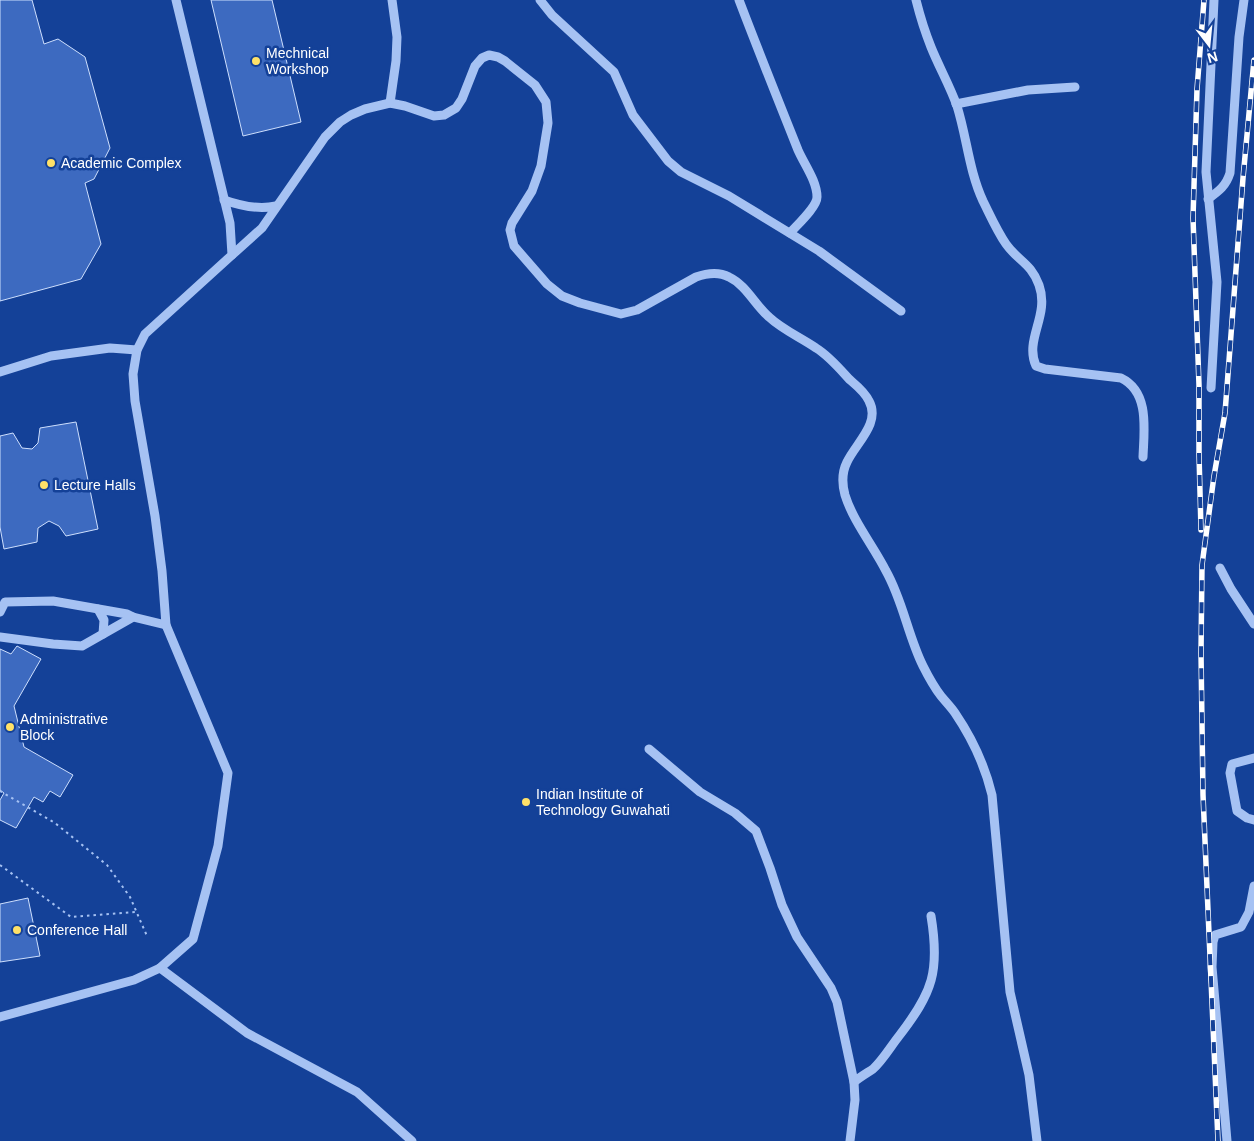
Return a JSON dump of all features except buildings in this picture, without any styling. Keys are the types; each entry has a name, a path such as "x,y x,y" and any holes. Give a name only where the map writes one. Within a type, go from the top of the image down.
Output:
{"street":[{"path":"176,0 230,223 232,255"},
{"path":"390,103 397,37 392,0"},
{"path":"540,0 552,15 614,72 633,115 668,161 681,172 729,196 839,264 901,311"},
{"path":"740,0 762,60 814,186 817,198 814,205 790,233"},
{"path":"916,0 932,47 956,104 966,142 971,172 983,200 1006,244 1027,264 1040,287 1042,314 1032,346 1032,357 1036,366 1044,369 1121,378 1130,382 1135,389 1145,414 1143,457"},
{"path":"1211,388 1217,282 1206,172 1214,0"},
{"path":"1208,199 1222,190 1230,173 1239,37 1244,0"},
{"path":"0,1017 134,980 160,968 193,939 218,846 228,772 166,625 162,570 155,516 135,401 133,374 136,350 145,334 158,321 262,228 332,129 351,114 390,103 406,106 434,116 444,115 456,108 462,99 475,66 482,58 490,55 505,61 535,85 546,102 548,111 545,145 536,181 512,223 510,230 514,246 546,284 562,296 580,304 621,314 637,310 696,277 707,273 724,275 732,278 766,316 827,357 867,397 873,410 872,418 847,462 843,483 851,510 888,573 895,589 922,664 965,730 988,777 992,795 1010,992 1029,1075 1037,1141"},
{"path":"956,104 1028,90 1075,87"},
{"path":"224,200 257,208 276,206"},
{"path":"0,372 51,356 110,348 136,350"},
{"path":"1220,568 1254,624"},
{"path":"0,612 5,602 53,601 127,614 132,617 166,625"},
{"path":"98,608 104,620 103,634"},
{"path":"0,637 82,646 132,617"},
{"path":"649,749 700,792 735,813 756,831 782,905 797,937 832,988 837,1002 854,1082 855,1100 850,1141"},
{"path":"1254,758 1232,764 1230,773 1237,811 1247,818 1254,820"},
{"path":"1227,1141 1212,967 1213,942 1215,935 1241,928 1249,912 1254,886"},
{"path":"854,1082 874,1068 919,1010 930,988 935,940 931,916"},
{"path":"160,968 247,1033 357,1092 412,1141"}],"path":[{"path":"0,791 55,823 107,865 130,897 147,936"},
{"path":"0,865 71,918 136,912"}],"railway":[{"path":"1201,530 1199,385 1193,218 1197,89 1204,0"},
{"path":"1218,1141 1203,795 1202,565 1225,413 1254,60"}],"place":[{"name":"Mechnical Workshop","path":"256,61"},
{"name":"Academic Complex","path":"51,163"},
{"name":"Lecture Halls","path":"44,485"},
{"name":"Administrative Block","path":"10,727"},
{"name":"Indian Institute of Technology Guwahati","path":"526,802"},
{"name":"Conference Hall","path":"17,930"}]}
